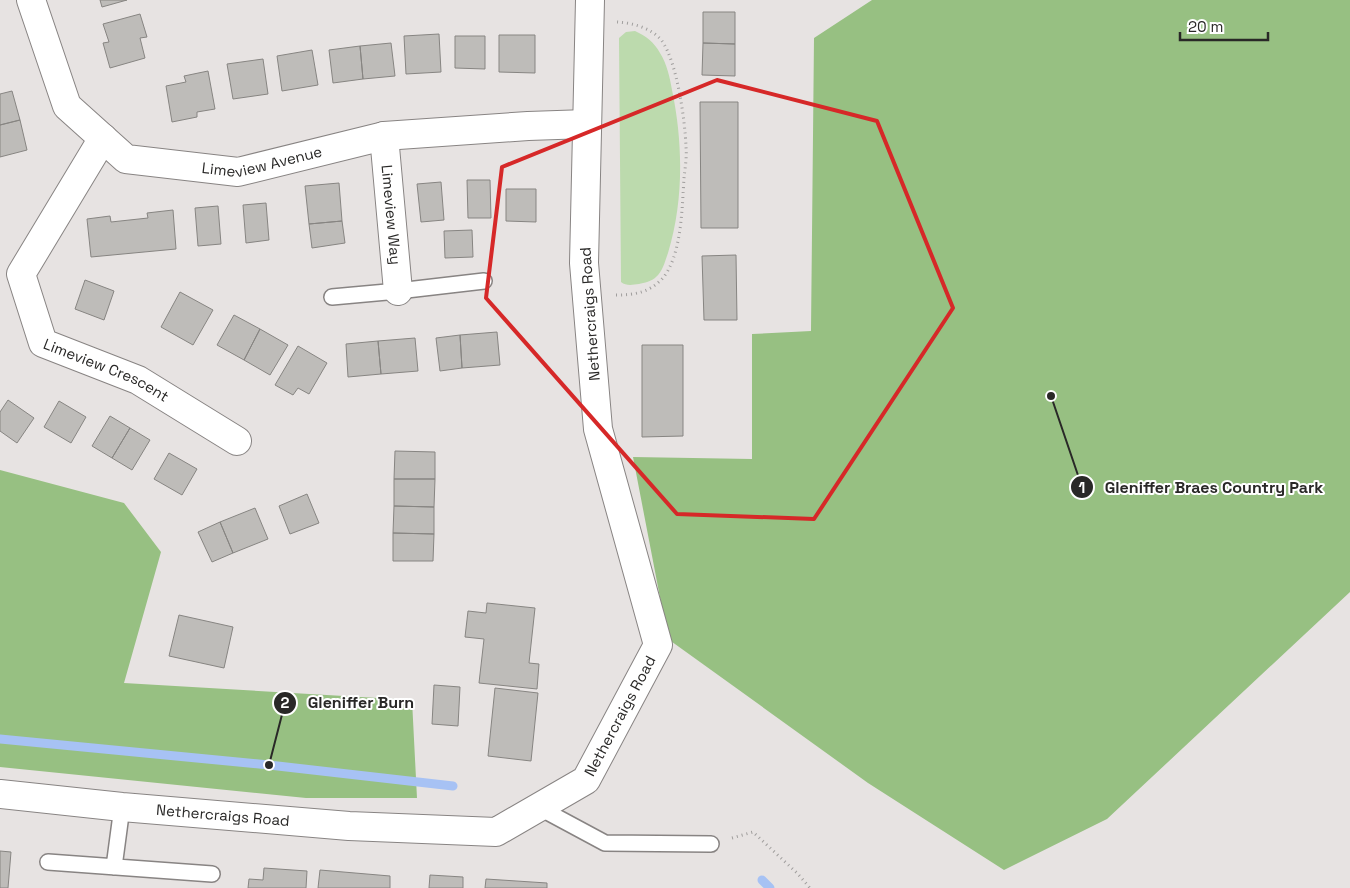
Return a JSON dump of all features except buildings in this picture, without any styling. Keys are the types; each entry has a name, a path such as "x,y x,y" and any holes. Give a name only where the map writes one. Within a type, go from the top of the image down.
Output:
{"street":[{"name":"Limeview Avenue","path":"31,0 67,106 126,159 238,172 384,136 587,124"},
{"name":"Nethercraigs Road","path":"0,794 122,807 349,826 496,832 586,780 658,645 598,429 584,263 590,11"},
{"name":"Limeview Way","path":"384,136 398,291"},
{"name":"Limeview Crescent","path":"103,138 21,274 42,343 138,380 236,441"}],"lane":[{"path":"332,297 484,281"},
{"path":"114,867 122,807"},
{"path":"538,807 606,843 712,844"},
{"path":"48,862 212,874"}],"path":[{"path":"586,295 628,295 648,291 662,279 672,262 678,241 686,148 679,90 670,56 660,39 645,28 590,11"},
{"path":"712,844 753,832 797,873 810,888"}],"highlighted area":[{"path":"717,80 877,121 953,308 814,519 677,514 486,298 502,167"}],"green space":[{"path":"872,0 1350,0 1350,592 1107,819 1004,870 868,783 668,639 633,457 752,459 752,334 811,331 814,38"},
{"path":"635,31 646,37 655,46 668,71 676,110 680,172 677,213 664,266 652,280 641,284 629,285 621,282 619,38 626,32"},
{"path":"0,470 124,503 161,552 124,683 412,700 417,798 306,798 0,767"}],"waterway":[{"path":"0,739 269,765 453,786"},
{"path":"762,880 770,888"}],"place":[{"name":"Gleniffer Braes Country Park","path":"1051,396"},
{"name":"Gleniffer Burn","path":"269,765"}]}
